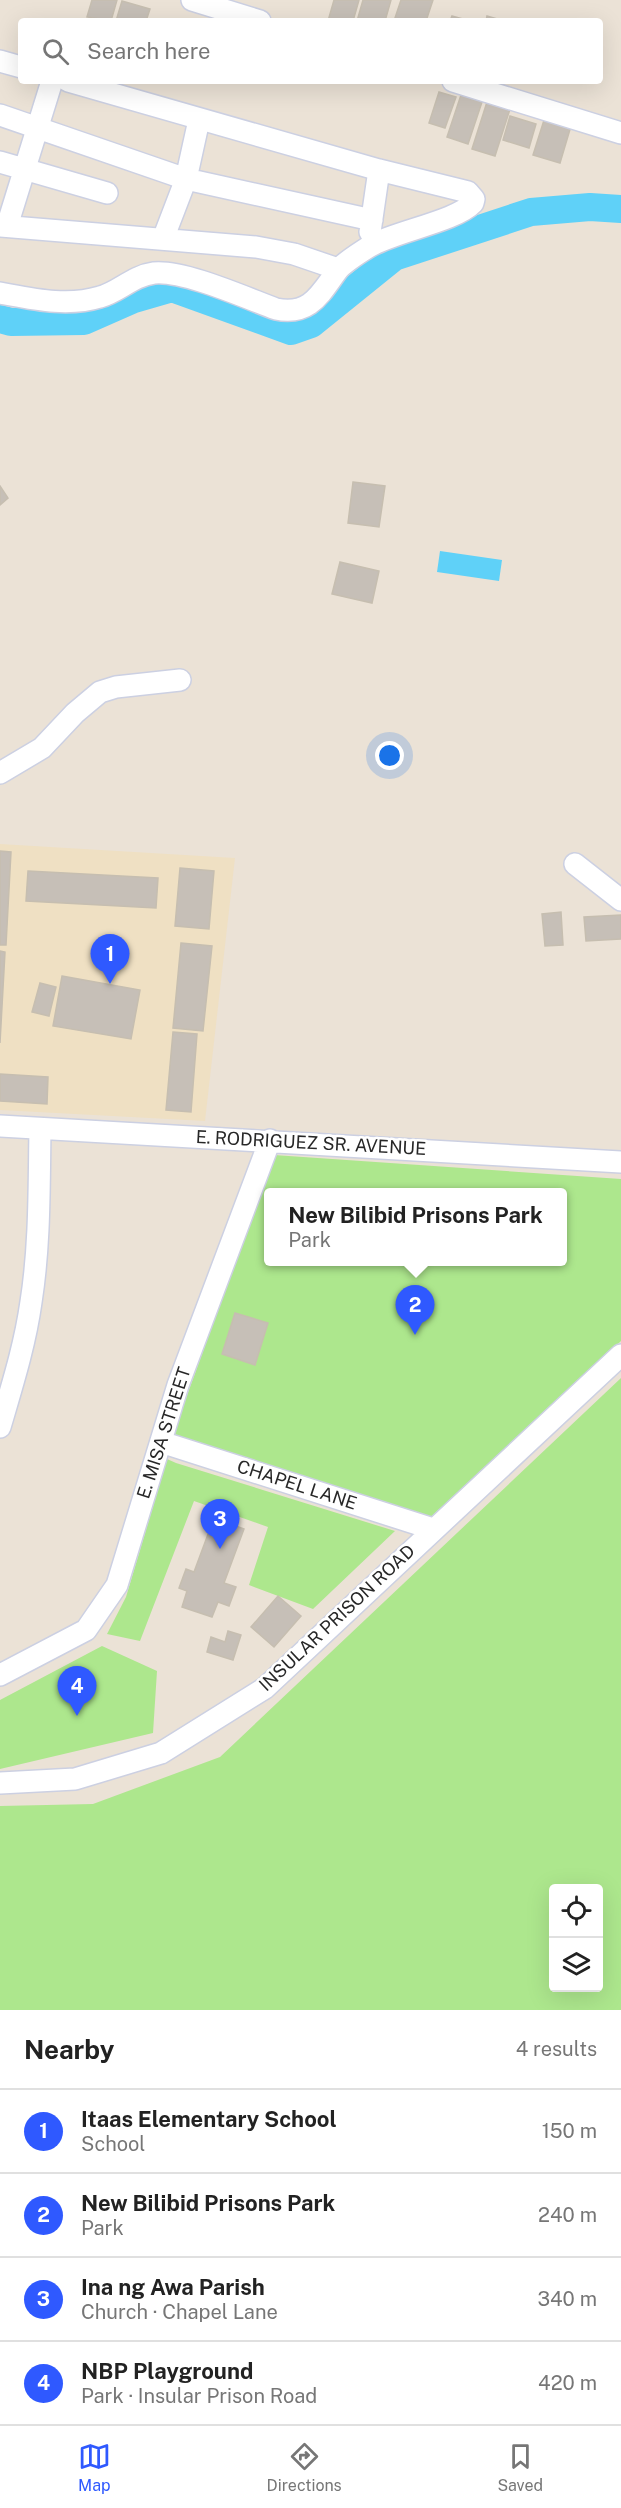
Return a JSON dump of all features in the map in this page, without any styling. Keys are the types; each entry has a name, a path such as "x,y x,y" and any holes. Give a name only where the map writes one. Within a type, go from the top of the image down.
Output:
{"street":[{"path":"192,0 250,18"},
{"path":"0,61 18,66"},
{"path":"51,84 3,226 256,246 294,254 338,269"},
{"path":"0,293 59,302 101,297 128,281 155,273 199,282 288,312 301,310 327,289 338,269 368,247 470,206 474,199 468,192 379,170 78,84"},
{"path":"463,84 621,133"},
{"path":"0,115 186,179 372,220"},
{"path":"163,239 186,179 199,120"},
{"path":"0,162 107,193"},
{"path":"368,247 379,170"},
{"path":"0,773 42,748 75,712 100,692 116,687 180,680"},
{"path":"575,864 621,900"},
{"name":"E. RODRIGUEZ SR. AVENUE","path":"0,1126 621,1162"},
{"path":"0,1427 18,1367 31,1303 38,1241 40,1129"},
{"name":"E. MISA STREET","path":"0,1675 86,1630 117,1585 178,1385 270,1140"},
{"name":"INSULAR PRISON ROAD","path":"0,1783 75,1779 161,1753 265,1688 433,1528 621,1355"},
{"name":"CHAPEL LANE","path":"161,1442 433,1528"}],"shaded area":[{"path":"0,844 235,858 205,1121 0,1110"}],"green space":[{"path":"274,1155 621,1179 621,1341 430,1518 173,1434"},
{"path":"621,1378 621,2010 0,2010 0,1806 93,1804 220,1757"},
{"path":"167,1459 395,1531 313,1609 249,1585 268,1527 194,1501 140,1641 107,1634 126,1597"},
{"path":"102,1646 157,1671 153,1733 0,1769 0,1700"}],"water":[{"path":"440,551 502,560 499,581 437,572"}],"building":[{"path":"92,0 117,0 112,18 87,17"},
{"path":"334,0 359,0 354,18 329,18"},
{"path":"363,0 391,0 386,18 358,18"},
{"path":"401,0 433,0 427,18 395,18"},
{"path":"122,1 150,9 147,18 117,18"},
{"path":"439,92 456,97 445,128 429,123"},
{"path":"461,95 482,102 468,144 447,137"},
{"path":"487,102 510,109 495,156 472,149"},
{"path":"510,116 536,124 529,148 503,140"},
{"path":"545,117 571,126 560,163 533,155"},
{"path":"353,482 385,486 379,527 348,523"},
{"path":"0,486 8,498 0,505"},
{"path":"340,562 379,571 372,603 332,594"},
{"path":"0,851 11,852 6,945 0,945"},
{"path":"180,868 214,871 209,929 175,926"},
{"path":"28,871 158,878 156,908 26,901"},
{"path":"561,912 563,945 545,946 542,914"},
{"path":"621,915 621,939 586,941 584,917"},
{"path":"181,943 212,946 203,1031 173,1028"},
{"path":"0,951 5,952 0,1043"},
{"path":"62,976 140,990 131,1039 53,1026"},
{"path":"40,983 56,987 49,1016 32,1012"},
{"path":"173,1032 197,1034 191,1112 166,1110"},
{"path":"0,1074 48,1077 47,1104 0,1101"},
{"path":"235,1313 268,1323 255,1365 222,1354"},
{"path":"214,1518 244,1529 224,1583 236,1587 229,1606 218,1602 212,1617 182,1607 187,1591 179,1588 186,1569 194,1572"},
{"path":"278,1596 301,1616 274,1647 251,1627"},
{"path":"228,1631 241,1635 233,1660 207,1652 211,1637 225,1642"}],"waterway":[{"path":"0,319 11,322 84,321 134,299 172,288 291,331 311,324 394,257 531,212 590,207 621,209"}],"place":[{"name":"Itaas Elementary School","path":"110,984"},
{"name":"New Bilibid Prisons Park","path":"415,1335"},
{"name":"Ina ng Awa Parish","path":"220,1549"},
{"name":"NBP Playground","path":"77,1716"}]}
